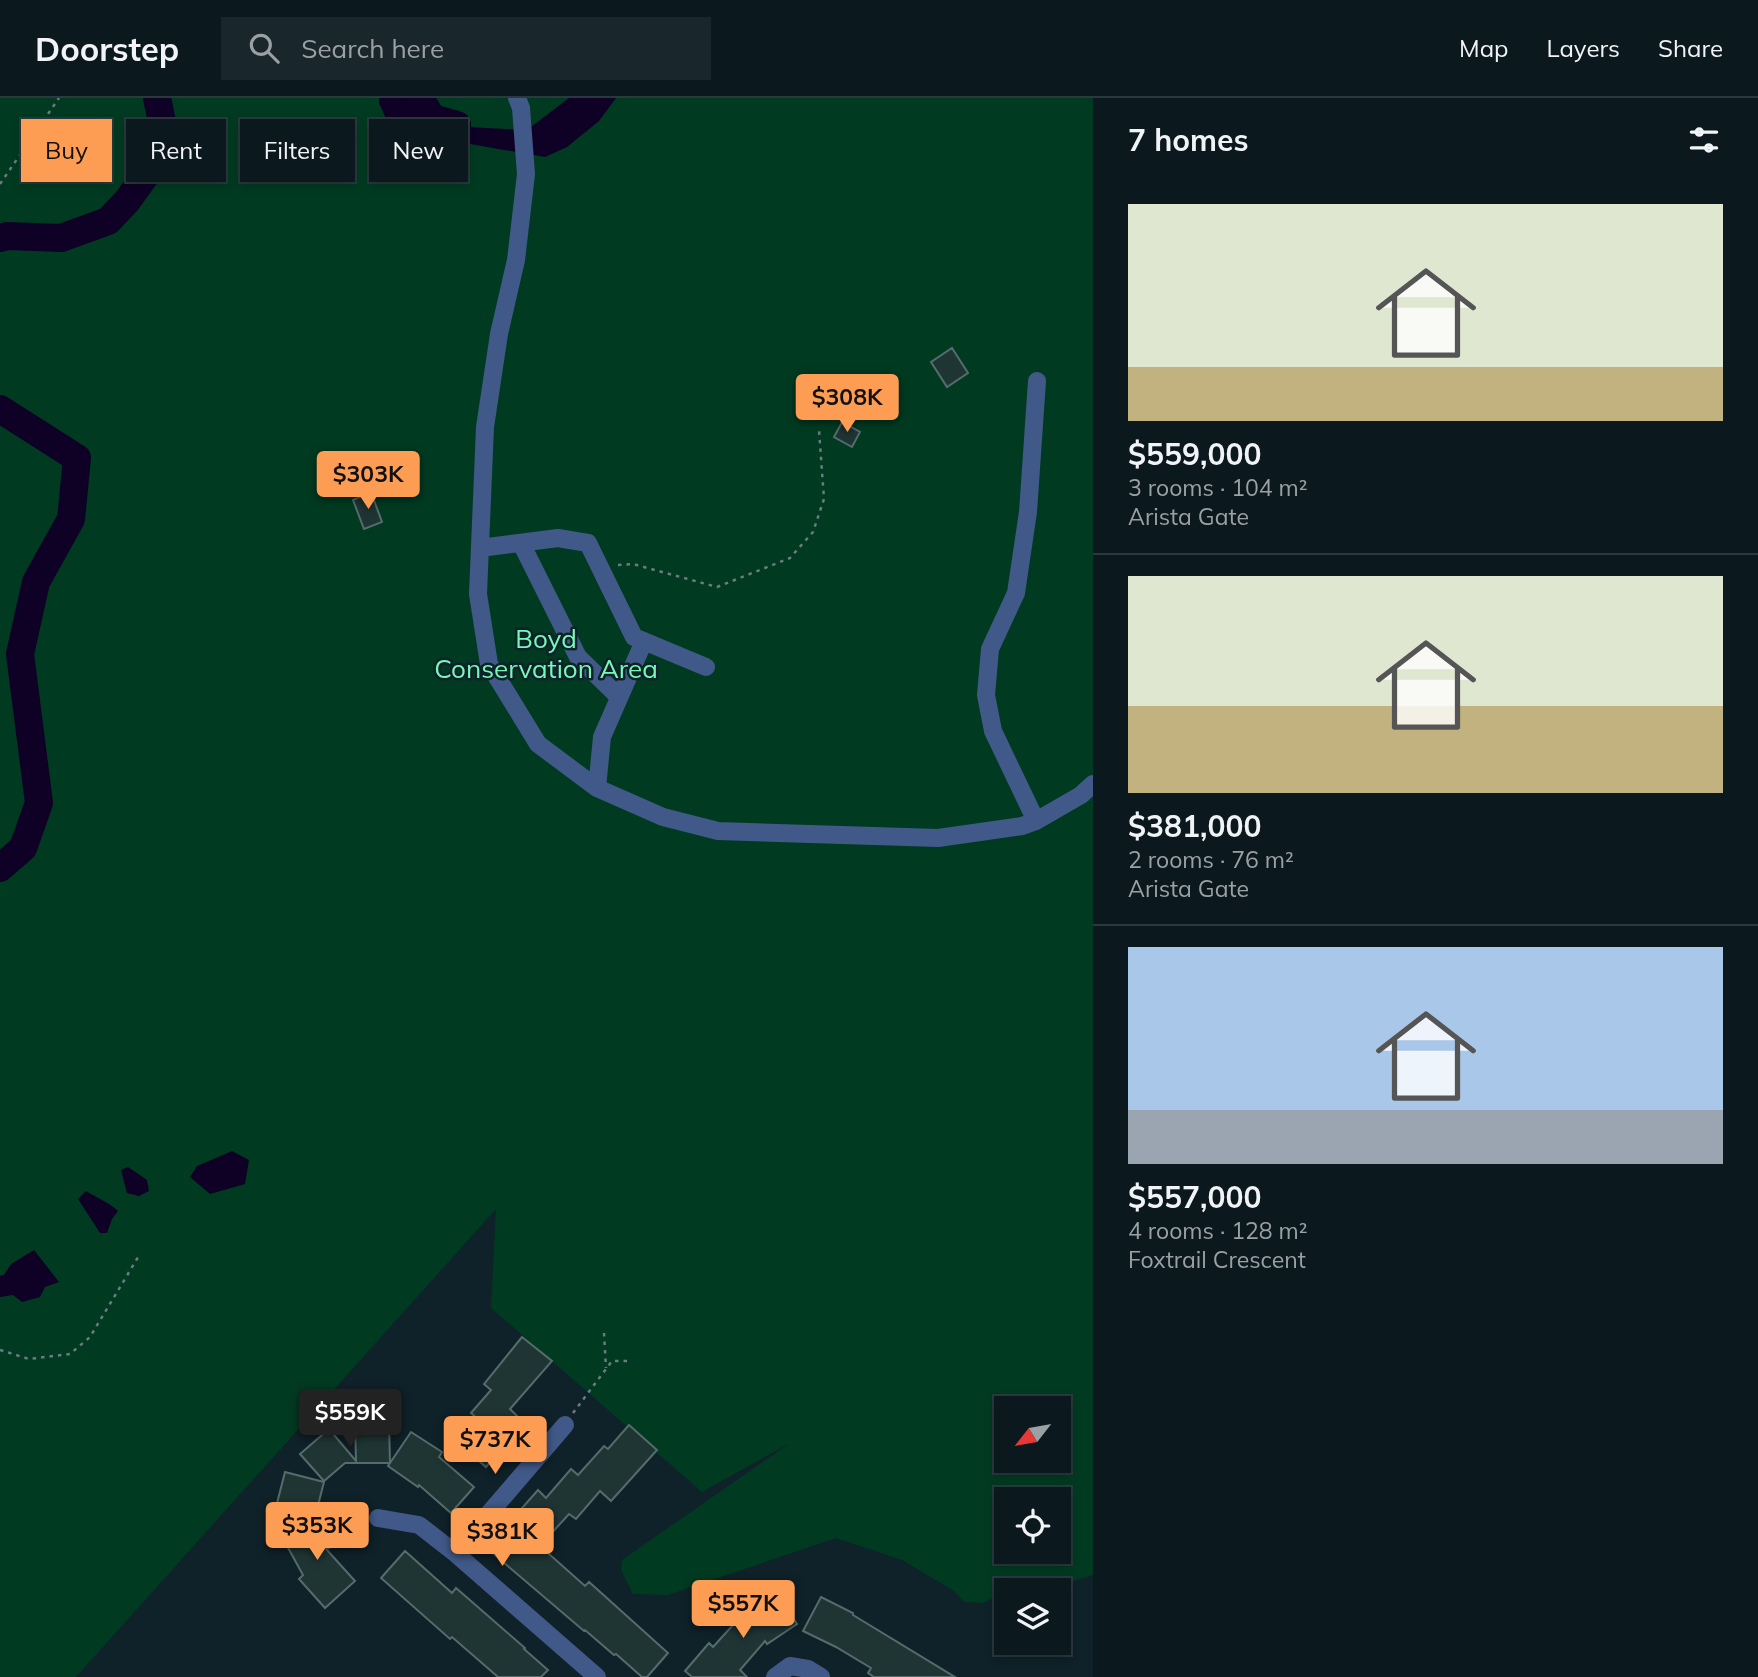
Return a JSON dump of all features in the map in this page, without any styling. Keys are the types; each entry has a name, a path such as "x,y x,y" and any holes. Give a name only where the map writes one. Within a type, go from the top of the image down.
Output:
{"street":[{"path":"519,103 526,174 516,260 499,334 485,427 478,594 489,664 538,744 597,788 663,817 718,831 938,838 1022,826 1036,821 1081,794 1093,783"},
{"path":"1036,821 993,731 986,695 990,649 1016,593 1028,512 1037,381"},
{"path":"480,548 558,538 589,543 634,637 706,667"},
{"path":"521,542 578,657 619,697"},
{"path":"597,788 602,737 644,641"},
{"path":"455,1553 565,1425"},
{"path":"378,1518 419,1525 597,1677"},
{"path":"775,1677 790,1666 808,1669 821,1677"}],"path":[{"path":"0,184 59,98"},
{"path":"600,568 633,564 717,587 790,558 813,532 824,499 819,430"},
{"path":"0,1350 29,1359 70,1354 90,1337 140,1254"},
{"path":"604,1333 606,1368"},
{"path":"565,1425 612,1361 632,1361"}],"green space":[{"name":"Boyd Conservation Area","path":"0,98 1093,98 1093,1575 1071,1582 1071,1578 994,1578 994,1598 983,1603 964,1602 954,1591 902,1560 836,1538 668,1595 633,1594 621,1570 622,1560 790,1443 702,1492 491,1308 496,1209 76,1677 0,1677"}],"shaded area":[{"path":"379,98 418,98 425,108 450,119 386,119"},
{"path":"569,98 616,98 599,121 567,147 545,157 468,144 468,127 527,130"},
{"path":"232,1151 249,1160 245,1184 210,1194 190,1177 197,1166"},
{"path":"128,1167 147,1180 149,1191 139,1196 127,1193 121,1170"},
{"path":"86,1191 118,1211 107,1233 100,1233 78,1199"},
{"path":"34,1250 59,1282 45,1287 40,1297 22,1302 13,1295 0,1297 0,1276 4,1275 11,1264"}],"building":[{"path":"952,348 968,373 947,387 931,362"},
{"path":"842,422 860,432 852,447 834,437"},
{"path":"371,492 382,522 364,529 353,500"},
{"path":"522,1337 552,1361 510,1409 518,1417 497,1440 504,1446 486,1467 458,1443 478,1419 471,1413 491,1390 484,1384"},
{"path":"355,1422 389,1422 390,1463 345,1463 324,1481 300,1454 329,1429 356,1461"},
{"path":"629,1425 657,1450 611,1501 600,1491 576,1519 569,1514 540,1546 585,1586 589,1582 668,1653 647,1677 642,1677 584,1631 489,1550 538,1490 546,1498 571,1469 578,1475 604,1446 608,1449"},
{"path":"411,1432 442,1452 439,1457 474,1487 451,1513 419,1485 418,1487 388,1466"},
{"path":"285,1472 324,1482 315,1517 276,1507"},
{"path":"313,1517 331,1547 326,1549 355,1581 325,1608 299,1579 303,1575 281,1535"},
{"path":"405,1551 452,1593 456,1588 548,1670 541,1677 498,1677 452,1637 450,1639 381,1578"},
{"path":"776,1592 797,1624 767,1644 765,1641 740,1670 747,1677 692,1677 685,1671 709,1643 713,1647 742,1615"},
{"path":"821,1597 853,1613 955,1677 874,1677 868,1673 871,1668 803,1631"}],"waterway":[{"path":"0,238 61,238 108,221 127,201 150,169 164,132 157,98"},
{"path":"420,98 432,118 436,119"},
{"path":"0,409 77,458 71,519 36,582 20,654 39,803 23,848 0,868"}]}
